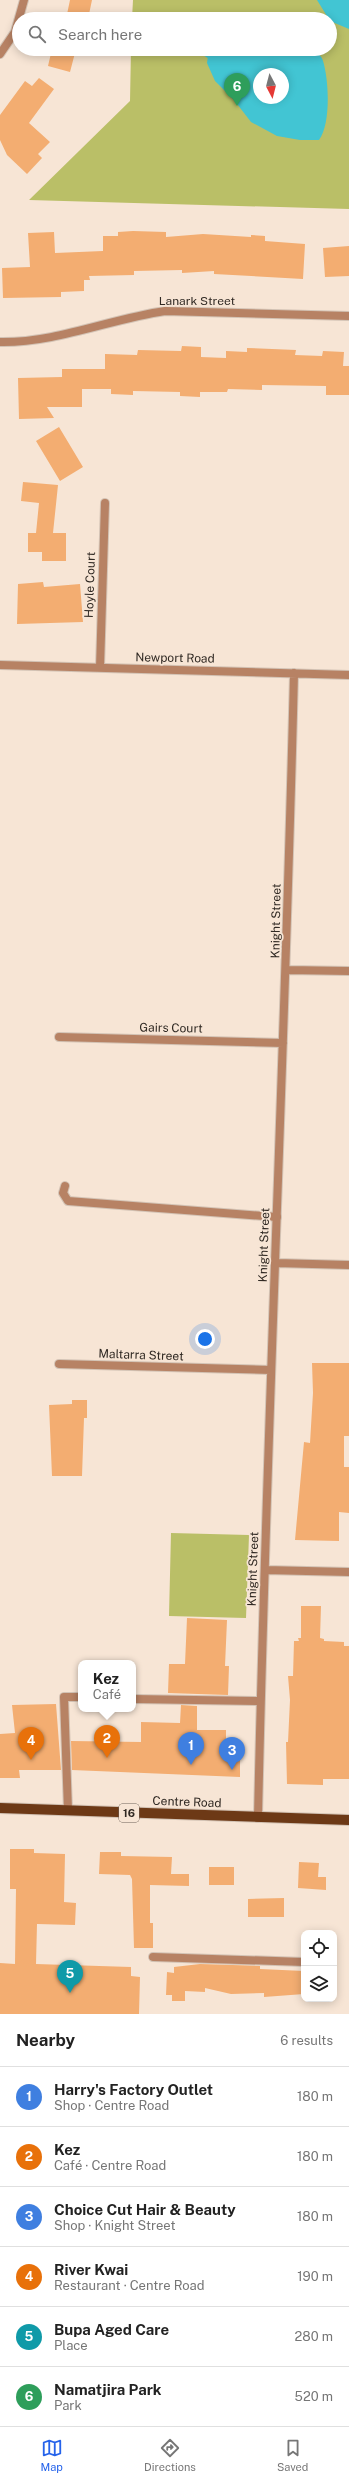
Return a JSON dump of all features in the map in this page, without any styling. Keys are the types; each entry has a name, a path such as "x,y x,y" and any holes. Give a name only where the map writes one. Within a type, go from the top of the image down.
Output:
{"main road":[{"name":"Centre Road","path":"0,1808 349,1820"}],"street":[{"path":"21,12 24,0"},
{"path":"0,54 12,36"},
{"name":"Lanark Street","path":"0,342 39,339 135,315 165,311 349,316"},
{"name":"Hoyle Court","path":"100,668 105,503"},
{"name":"Newport Road","path":"0,665 349,675"},
{"name":"Knight Street","path":"258,1818 260,1701 271,1370 287,970 294,673"},
{"path":"287,970 349,971"},
{"name":"Gairs Court","path":"59,1037 283,1043"},
{"path":"65,1186 64,1193 68,1201 277,1217"},
{"path":"276,1263 349,1265"},
{"name":"Maltarra Street","path":"59,1364 271,1370"},
{"path":"265,1570 349,1572"},
{"path":"68,1810 64,1697 78,1697"},
{"path":"136,1699 260,1701"},
{"path":"153,1957 301,1962"}],"green space":[{"path":"133,0 349,0 349,209 29,200 130,101 131,56 337,56 337,12 132,12"},
{"path":"171,1533 249,1535 246,1618 169,1616"}],"water":[{"path":"317,0 349,0 349,29 337,24 337,12 324,12"},
{"path":"208,56 320,56 322,59 327,79 328,102 326,124 319,140 300,140 277,136 251,122 234,100 215,81 207,63"}],"building":[{"path":"70,0 92,0 89,12 67,12"},
{"path":"50,56 74,56 70,72 48,66"},
{"path":"39,78 54,89 29,123 50,142 38,154 42,158 27,174 7,155 0,140 0,115 25,81 32,86"},
{"path":"54,232 55,253 103,251 103,236 118,236 118,232 166,232 166,237 203,234 251,237 251,235 265,236 265,241 305,244 303,279 214,274 214,271 182,273 182,270 134,271 134,275 89,276 90,280 84,280 84,291 61,292 61,297 3,298 2,268 30,267 28,233"},
{"path":"349,246 349,276 325,277 323,248"},
{"path":"182,346 201,347 201,357 226,358 226,351 247,352 247,348 296,350 295,355 322,356 323,351 344,352 343,366 349,366 349,395 326,395 326,386 262,385 262,390 228,389 227,392 200,392 200,397 180,396 180,392 133,391 133,395 111,394 111,389 82,389 82,407 47,407 54,418 19,419 18,378 62,377 62,369 105,369 105,354 137,355 138,350 181,351"},
{"path":"59,427 83,467 60,481 36,441"},
{"path":"23,482 58,485 53,533 66,533 66,561 42,561 42,552 28,552 28,533 36,533 39,503 21,501"},
{"path":"43,582 44,587 80,584 83,622 17,624 18,584"},
{"path":"312,1363 349,1363 349,1436 344,1436 344,1467 349,1467 349,1513 339,1512 339,1541 295,1540 304,1442 310,1443 313,1393"},
{"path":"72,1400 87,1400 87,1418 84,1418 82,1476 52,1476 49,1405 72,1404"},
{"path":"301,1606 321,1606 320,1638 324,1639 324,1641 344,1642 344,1646 349,1646 349,1779 323,1779 323,1785 287,1784 286,1742 288,1742 290,1700 288,1676 293,1676 294,1641 299,1641 298,1638 301,1638"},
{"path":"187,1618 227,1620 225,1666 229,1666 228,1695 168,1693 169,1664 185,1664"},
{"path":"56,1704 61,1770 19,1770 20,1778 0,1778 0,1734 15,1733 12,1705"},
{"path":"181,1705 197,1706 197,1730 226,1730 226,1750 240,1751 240,1777 72,1770 71,1741 141,1742 141,1722 180,1723"},
{"path":"10,1849 34,1849 34,1853 65,1854 64,1902 76,1903 75,1925 37,1924 36,1964 131,1967 131,1976 140,1977 139,2014 0,2014 0,1963 15,1964 16,1889 10,1889"},
{"path":"100,1852 121,1852 121,1856 172,1857 171,1874 189,1874 189,1886 150,1885 150,1923 153,1923 153,1948 134,1948 132,1879 130,1875 99,1874"},
{"path":"299,1862 319,1863 318,1877 326,1877 326,1890 298,1888"},
{"path":"209,1867 234,1867 234,1885 209,1885"},
{"path":"284,1898 284,1917 248,1917 248,1899"},
{"path":"200,1964 260,1966 260,1969 301,1971 301,1994 264,1997 264,1993 231,1994 205,1988 205,1992 185,1991 185,2001 172,2001 172,1995 166,1995 167,1972 174,1973 174,1967"}],"place":[{"name":"Namatjira Park","path":"237,106"},
{"name":"Kez","path":"107,1758"},
{"name":"River Kwai","path":"31,1760"},
{"name":"Harry's Factory Outlet","path":"191,1765"},
{"name":"Choice Cut Hair & Beauty","path":"232,1770"},
{"name":"Bupa Aged Care","path":"70,1993"}]}
